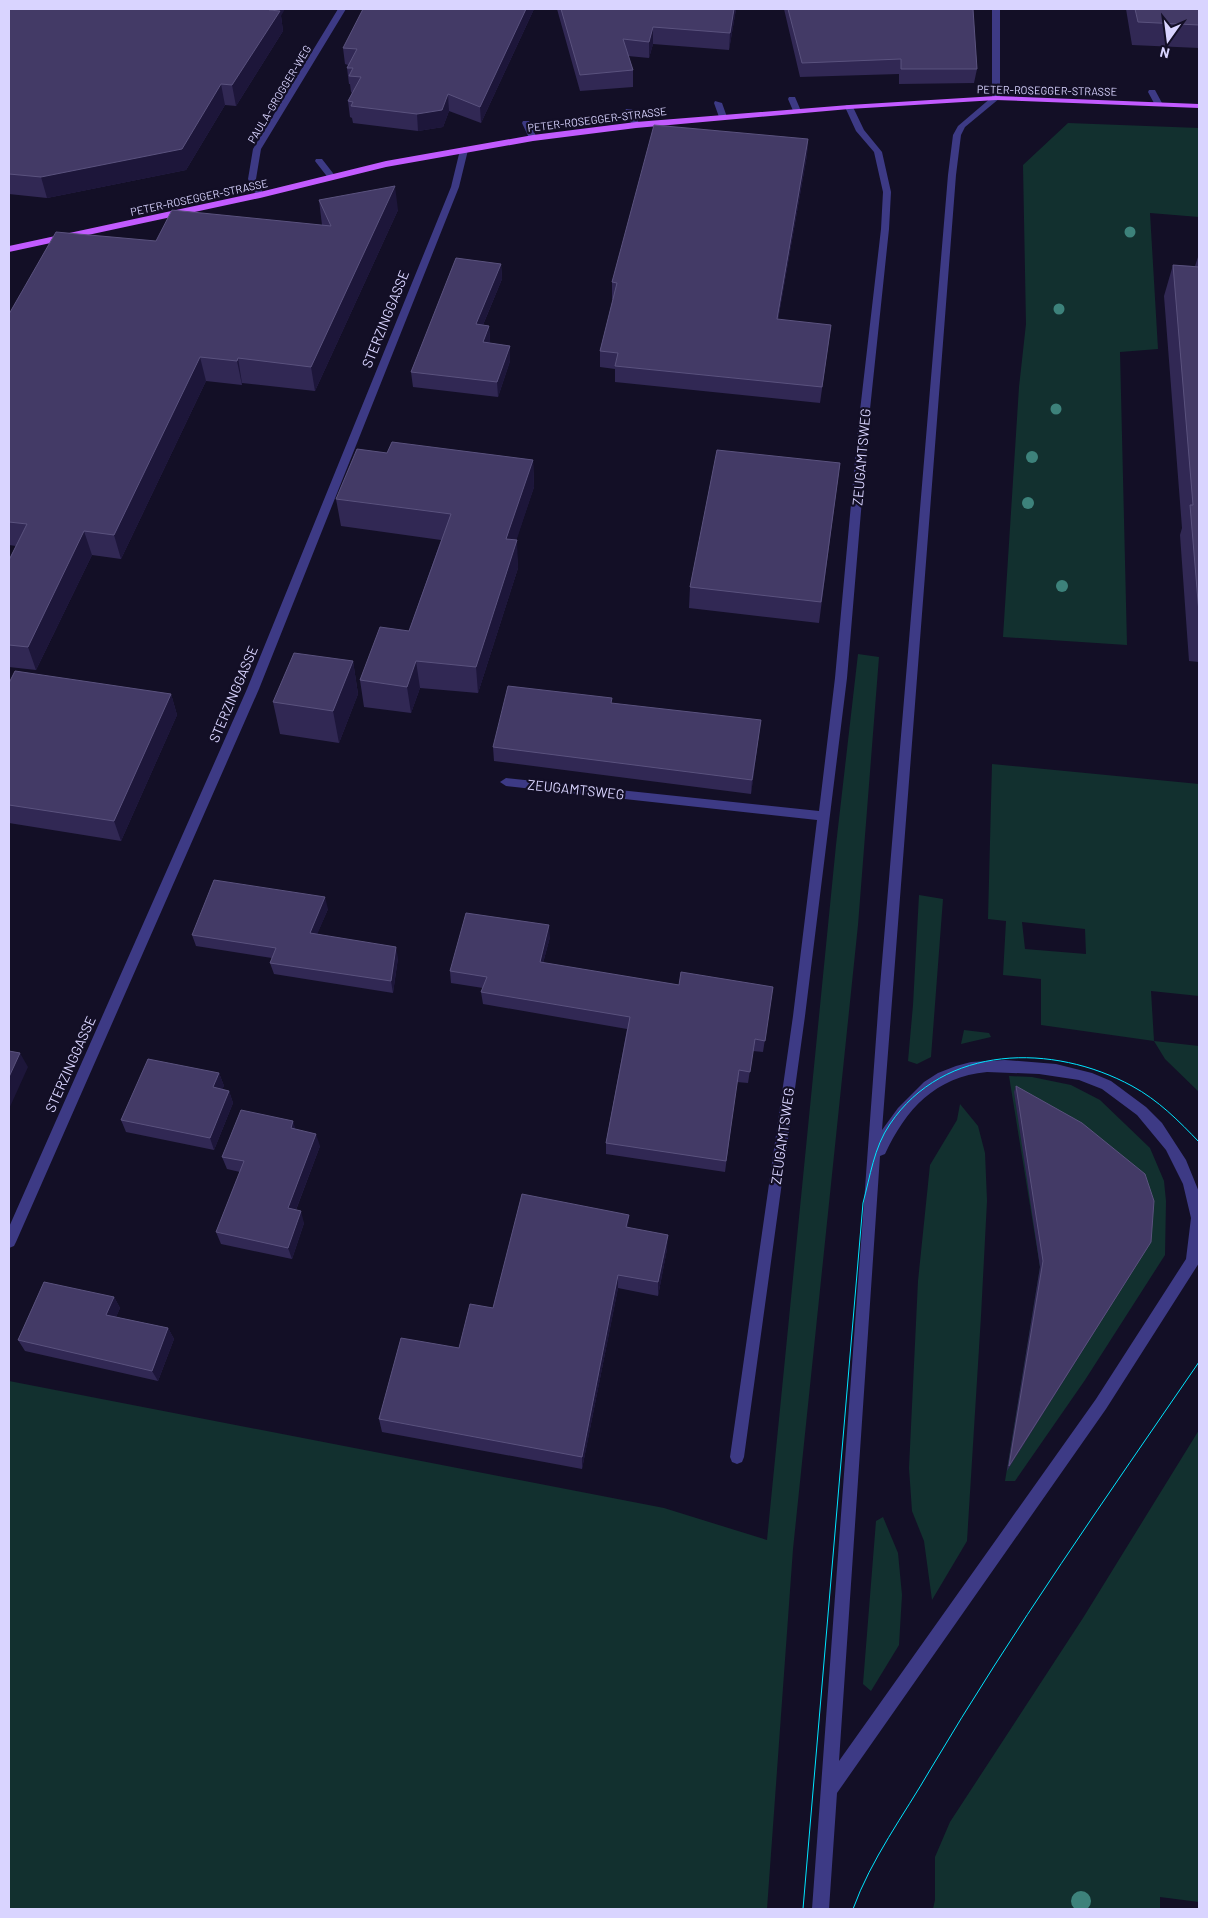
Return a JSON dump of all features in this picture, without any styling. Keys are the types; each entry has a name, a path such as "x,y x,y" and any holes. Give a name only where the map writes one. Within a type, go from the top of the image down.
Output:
{"main road":[{"name":"PETER-ROSEGGER-STRASSE","path":"9,249 260,195 332,177 464,150 534,138 636,125 849,107 996,98 1199,106"}],"street":[{"name":"PAULA-GROGGER-WEG","path":"260,195 252,179 257,149 342,9"},
{"path":"820,1909 885,998 952,175 960,130 996,98 996,9"},
{"path":"1152,92 1158,103"},
{"path":"792,99 797,111"},
{"path":"718,103 722,117"},
{"name":"ZEUGAMTSWEG","path":"737,1457 799,1016 824,816 840,678 887,192 878,152 860,131 849,107"},
{"path":"629,111 636,125"},
{"path":"526,123 534,138"},
{"name":"STERZINGGASSE","path":"9,1242 253,688 455,187 464,150"},
{"path":"319,161 332,177"},
{"name":"ZEUGAMTSWEG","path":"506,782 824,816"},
{"path":"828,1792 1101,1404 1193,1261 1198,1234 1196,1206 1189,1180 1169,1141 1137,1107 1114,1091 1088,1077 1044,1068 977,1065 956,1071 919,1093 884,1136 872,1193"}],"green space":[{"path":"1068,123 1199,128 1199,217 1150,213 1158,349 1120,352 1127,645 1003,637 1019,387 1026,324 1023,165"},
{"path":"858,654 879,657 858,925 793,1549 767,1909 9,1909 9,1381 664,1508 767,1540 836,845"},
{"path":"992,764 1199,784 1199,996 1151,991 1154,1041 1041,1025 1041,979 1003,975 1006,921 988,919","holes":["1022,922 1085,929 1086,954 1025,949"]},
{"path":"919,895 943,899 931,1057 917,1064 908,1061"},
{"path":"964,1030 989,1033 991,1037 961,1044"},
{"path":"1154,1041 1199,1046 1199,1092 1165,1059"},
{"path":"1009,1076 1032,1077 1071,1085 1100,1100 1150,1148 1164,1181 1166,1201 1165,1255 1085,1380 1015,1481 1005,1481 1040,1267"},
{"path":"960,1104 978,1126 985,1153 987,1201 981,1316 967,1541 932,1600 924,1541 912,1511 909,1468 918,1281 930,1165 957,1120"},
{"path":"1199,1430 1199,1902 1160,1897 1160,1909 933,1909 935,1900 935,1857 950,1822 1083,1618"},
{"path":"883,1517 898,1553 902,1595 899,1645 871,1691 863,1684 876,1521"}],"building":[{"path":"9,9 269,9 280,11 232,85 221,84 182,149 41,177 9,174"},
{"path":"363,9 526,9 480,107 448,94 442,110 417,114 351,106 353,102 348,101 361,77 349,76 353,68 347,68 357,49 343,48"},
{"path":"561,9 734,9 730,33 653,27 649,42 623,39 633,70 580,75"},
{"path":"788,9 973,9 977,69 901,69 901,59 802,63"},
{"path":"1135,9 1199,9 1199,25 1138,22"},
{"path":"654,125 808,139 777,319 831,325 822,387 615,366 618,353 600,351 617,283 612,282"},
{"path":"395,186 311,367 238,358 237,361 200,357 114,535 84,531 28,647 9,645 9,560 27,524 9,522 9,314 56,232 156,241 172,210 331,226 319,200"},
{"path":"456,258 501,264 476,324 489,326 483,342 510,346 497,382 411,372"},
{"path":"1173,265 1199,267 1199,613 1190,505 1193,505"},
{"path":"392,442 533,460 506,539 517,540 476,667 416,661 407,687 360,680 380,627 409,631 451,514 336,499 357,449 387,453"},
{"path":"717,450 840,463 821,602 690,587"},
{"path":"294,653 353,661 333,711 273,702"},
{"path":"15,671 171,694 114,821 9,805 9,683"},
{"path":"508,686 612,698 611,703 761,720 752,780 493,747"},
{"path":"214,880 325,897 310,933 396,947 391,981 270,963 276,948 192,935"},
{"path":"466,913 549,925 540,962 679,985 681,972 773,987 765,1041 755,1039 750,1072 739,1070 726,1161 606,1143 630,1017 481,992 487,977 450,971"},
{"path":"9,1051 20,1053 9,1077"},
{"path":"148,1059 219,1073 213,1087 229,1091 210,1138 121,1120"},
{"path":"1016,1086 1082,1123 1145,1174 1154,1201 1151,1242 1009,1466 1043,1261"},
{"path":"241,1110 293,1121 291,1128 316,1134 288,1208 301,1211 288,1248 216,1232 244,1161 222,1157"},
{"path":"522,1194 629,1215 626,1227 668,1235 658,1282 618,1275 582,1457 379,1419 401,1338 459,1348 470,1304 493,1308"},
{"path":"44,1282 114,1297 106,1315 168,1328 152,1371 18,1340"}],"tram line":[{"path":"803,1909 863,1203 880,1142 890,1124 913,1098 939,1078 969,1065 1002,1059 1035,1058 1068,1063 1101,1072 1132,1086 1159,1104 1199,1142"},
{"path":"853,1909 878,1855 994,1666 1199,1362"}]}
